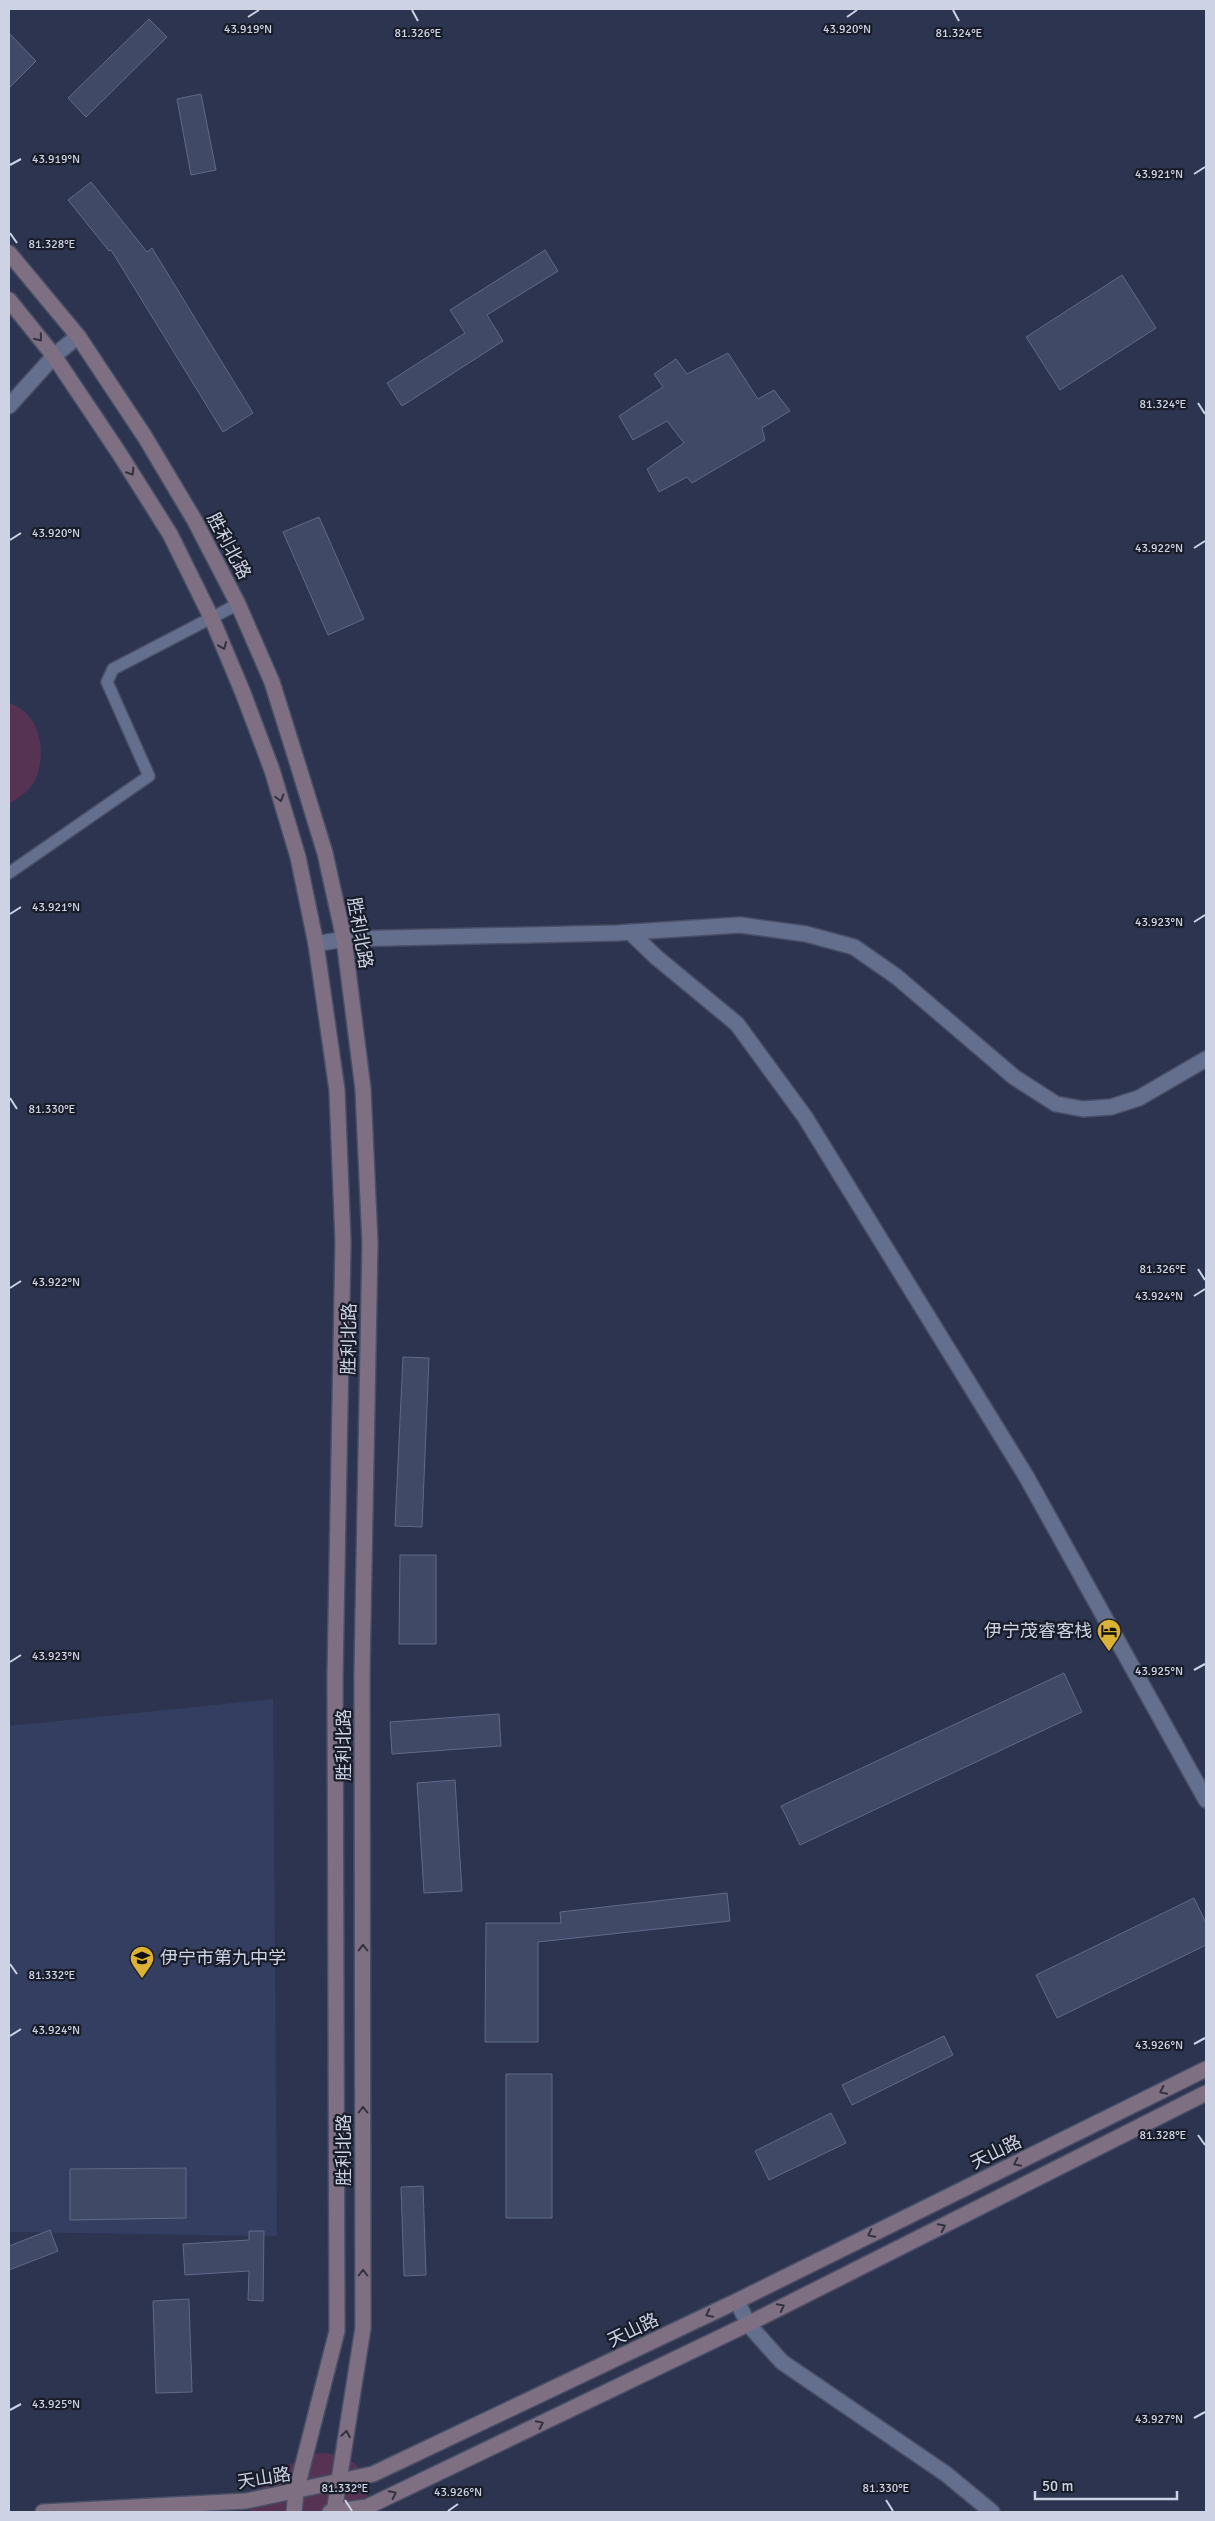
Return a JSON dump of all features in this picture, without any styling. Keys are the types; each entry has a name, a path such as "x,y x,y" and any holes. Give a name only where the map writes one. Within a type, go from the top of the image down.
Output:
{"main road":[{"name":"胜利北路","path":"9,253 78,336 196,521 238,604 272,682 325,853 344,939 363,1089 370,1243 362,1671 363,2328 333,2512"},
{"name":"胜利北路","path":"9,300 54,356 170,534 212,619 243,693 272,770 298,857 316,944 337,1090 343,1242 335,1676 337,2331 296,2492 294,2512"},
{"name":"天山路","path":"43,2512 246,2501 296,2492 373,2474 737,2301 1206,2069"},
{"path":"333,2512 367,2507 748,2324 1206,2094"}],"street":[{"path":"9,406 54,356 78,336"},
{"path":"316,944 344,939 630,932 740,925 806,934 854,947 897,977 1014,1077 1056,1104 1083,1109 1111,1107 1139,1098 1206,1059"},
{"path":"630,932 656,957 737,1024 805,1117 1026,1476 1206,1800"},
{"path":"737,2301 748,2324 782,2362 946,2474 992,2512"}],"lane":[{"path":"9,873 149,776 107,682 112,668 212,619 238,604"}],"shaded area":[{"path":"9,703 20,708 34,724 38,734 41,756 36,778 32,786 9,804"},
{"name":"伊宁市第九中学","path":"273,1699 277,2236 9,2232 9,1726"},
{"path":"320,2453 344,2457 360,2469 367,2487 366,2512 249,2512 259,2492 267,2482 287,2466 298,2460"}],"building":[{"path":"149,19 167,37 86,117 68,98"},
{"path":"9,33 36,61 9,88"},
{"path":"201,94 216,170 191,175 177,99"},
{"path":"91,182 147,252 152,248 253,413 223,432 111,250 109,251 68,200"},
{"path":"545,250 558,271 487,315 503,341 402,406 387,383 465,333 450,310"},
{"path":"1122,275 1156,328 1060,390 1026,337"},
{"path":"728,353 758,399 774,390 790,411 762,428 765,440 692,483 687,477 659,492 647,469 684,443 667,421 633,440 619,416 663,387 654,374 676,359 687,374"},
{"path":"319,517 364,619 328,635 283,532"},
{"path":"403,1357 429,1358 422,1527 395,1526"},
{"path":"400,1555 436,1555 436,1644 399,1644"},
{"path":"1064,1673 1082,1712 800,1845 781,1806"},
{"path":"499,1714 501,1746 392,1754 390,1722"},
{"path":"455,1780 462,1891 424,1893 417,1783"},
{"path":"727,1893 730,1921 538,1942 538,2042 485,2042 486,1923 561,1923 560,1912"},
{"path":"1194,1898 1206,1923 1206,1945 1057,2018 1036,1975"},
{"path":"944,2036 953,2055 852,2105 842,2085"},
{"path":"506,2074 552,2074 552,2218 506,2218"},
{"path":"831,2113 846,2143 769,2180 755,2151"},
{"path":"186,2168 186,2218 70,2220 70,2169"},
{"path":"423,2186 426,2275 404,2276 401,2187"},
{"path":"50,2230 58,2251 9,2270 9,2246"},
{"path":"249,2231 264,2231 263,2301 248,2300 249,2271 185,2275 183,2244 249,2240"},
{"path":"189,2299 192,2392 156,2393 153,2301"}],"place":[{"name":"伊宁茂睿客栈","path":"1109,1652"},
{"name":"伊宁市第九中学","path":"142,1979"}]}
